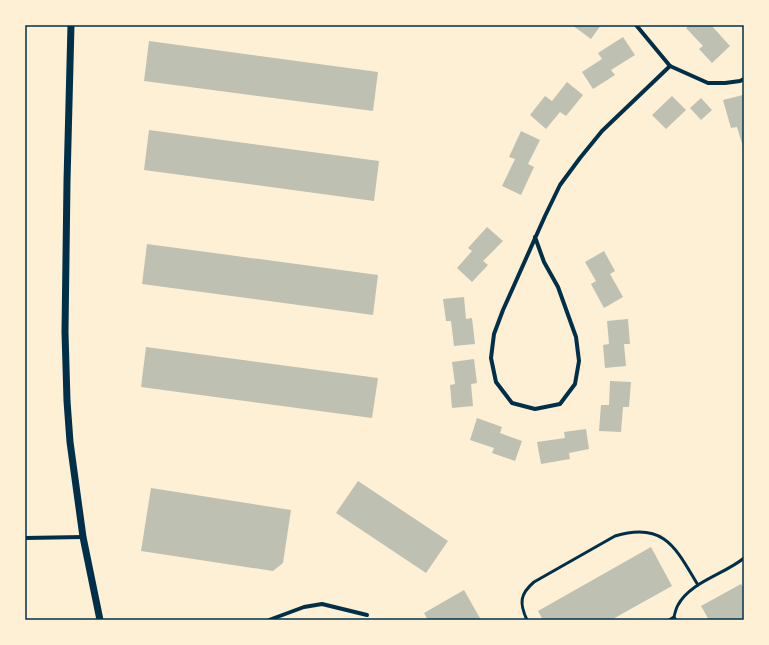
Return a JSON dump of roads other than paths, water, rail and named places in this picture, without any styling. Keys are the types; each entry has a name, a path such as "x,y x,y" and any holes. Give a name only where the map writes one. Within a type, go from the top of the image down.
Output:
{"street":[{"path":"71,25 65,332 67,394 70,442 83,537 100,620"},
{"path":"636,25 670,66 708,83 725,83 744,80"},
{"path":"535,238 544,262 558,287 569,314 576,337 579,361 575,384 560,404 535,410 512,403 496,382 491,358 494,334 503,310 535,238 560,185 602,131 670,66"},
{"path":"25,538 83,537"},
{"path":"269,620 299,609 322,604 367,615"}],"lane":[{"path":"528,620 522,610 522,600 526,590 534,582 615,536 627,532 660,536 670,542 698,585"},
{"path":"669,620 675,618 677,606 684,596 698,585 744,558"}]}
